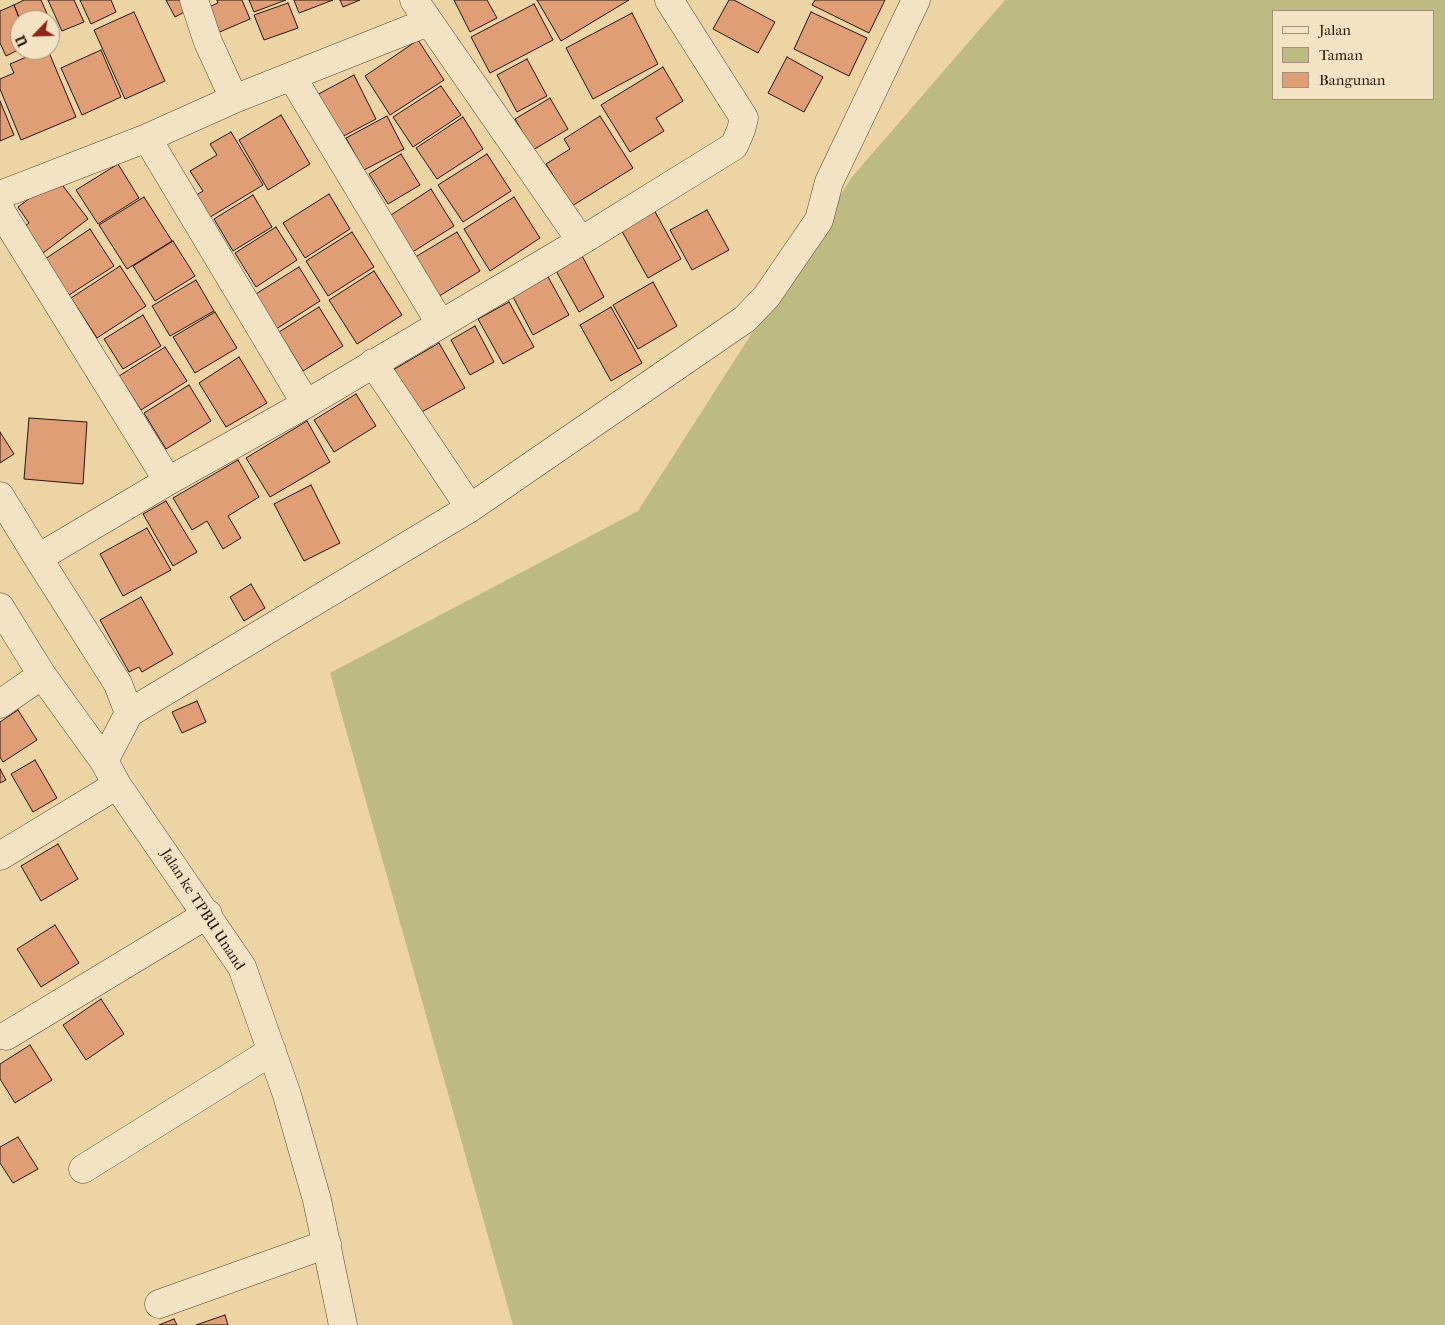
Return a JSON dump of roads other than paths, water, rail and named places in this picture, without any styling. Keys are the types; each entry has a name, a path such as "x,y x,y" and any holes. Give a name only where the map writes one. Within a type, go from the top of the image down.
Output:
{"street":[{"path":"194,0 208,42 234,99"},
{"path":"38,558 168,481 306,404 581,241 734,146 744,118 669,0"},
{"path":"104,761 129,713 470,508 745,319 767,296 819,220 828,182 916,0"},
{"path":"0,195 147,138 234,99 292,77 421,11 581,241"},
{"path":"292,77 440,323"},
{"path":"147,138 306,404"},
{"path":"0,210 168,481"},
{"path":"373,364 470,508"},
{"path":"0,496 118,684 129,713"},
{"name":"Jalan ke TPBU Unand","path":"0,608 42,675 104,761 117,785 208,914 242,967 301,1143 327,1244 344,1325"},
{"path":"0,704 42,675"},
{"path":"0,856 117,785"},
{"path":"6,1036 208,914"},
{"path":"82,1169 272,1052"},
{"path":"159,1304 327,1244"}]}
